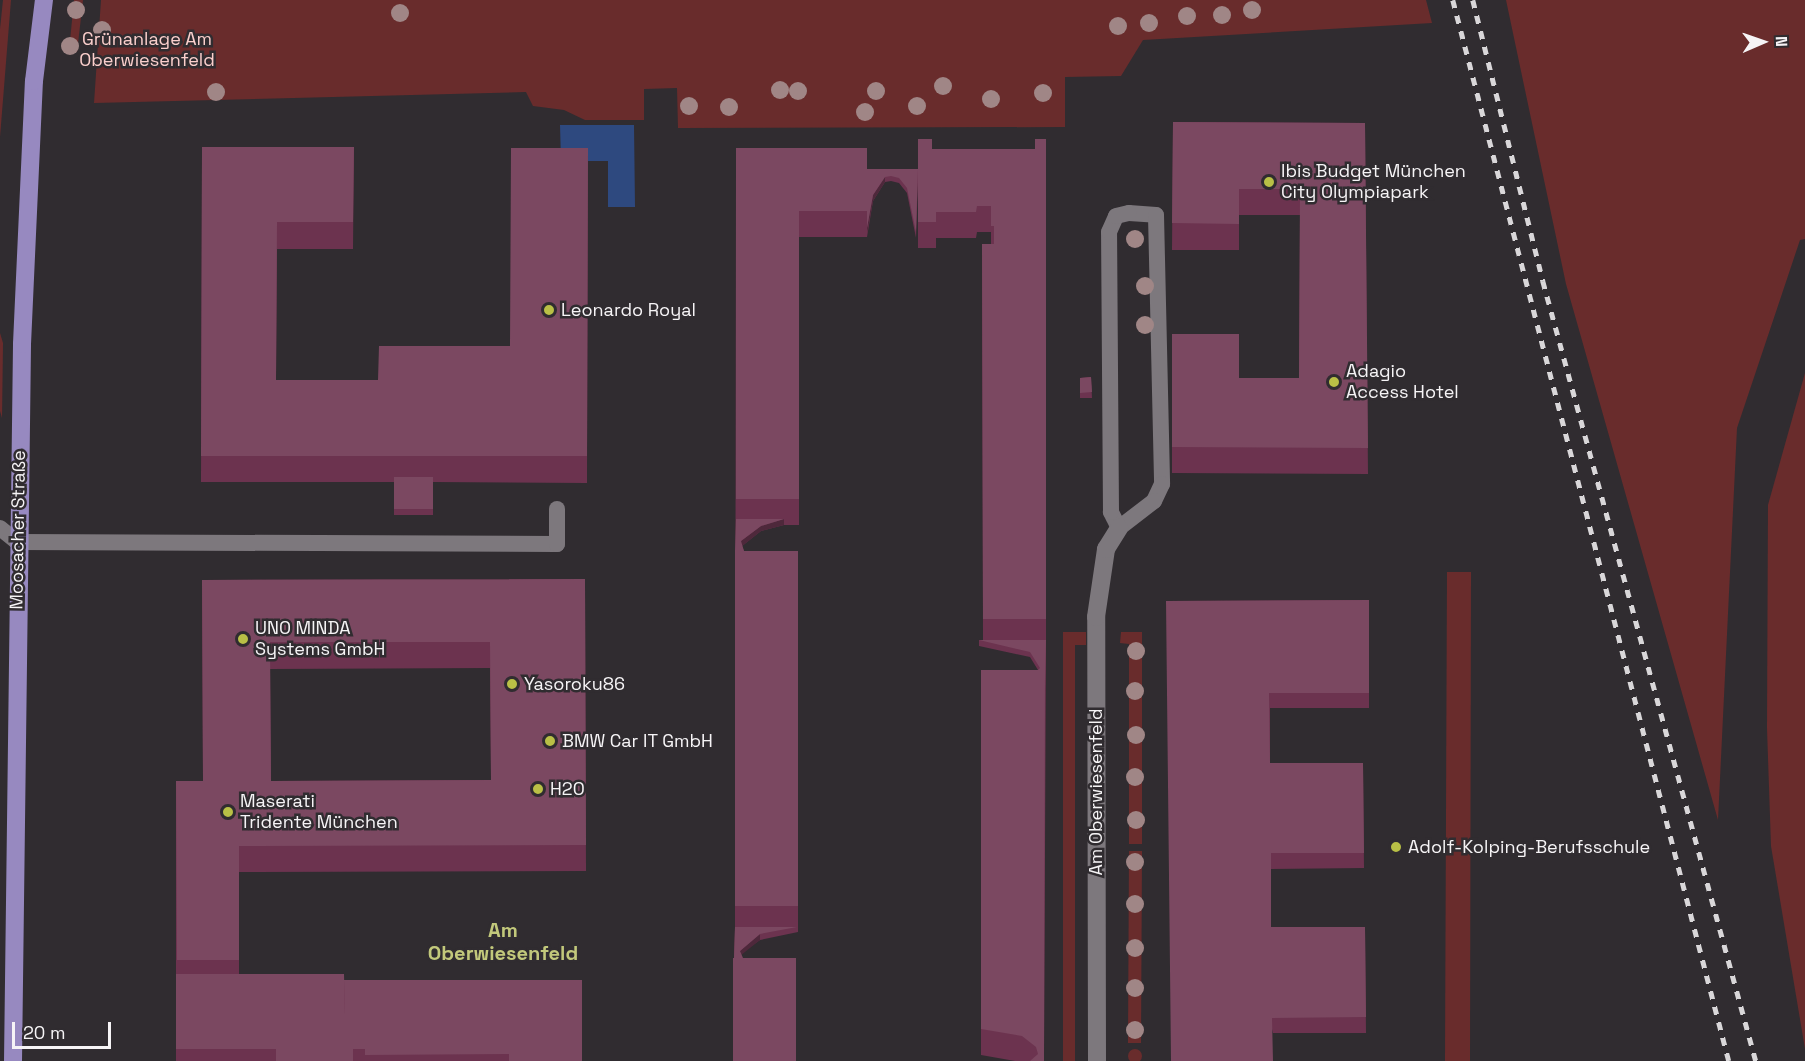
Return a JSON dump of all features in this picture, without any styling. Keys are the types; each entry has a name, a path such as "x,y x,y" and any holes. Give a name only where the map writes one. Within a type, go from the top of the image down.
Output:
{"main road":[{"name":"Moosacher Straße","path":"14,1061 17,542 26,214 44,0"}],"street":[{"name":"Am Oberwiesenfeld","path":"1098,1061 1096,617 1106,549 1119,528"}],"lane":[{"path":"1129,213 1156,215 1162,484 1154,501 1119,528 1112,512 1109,232 1116,216 1129,213"},
{"path":"0,528 17,542 557,544 557,509"}],"green space":[{"path":"3,0 11,0 0,137 0,29"},
{"path":"74,0 83,0 77,52 69,51"},
{"name":"Grünanlage Am Oberwiesenfeld","path":"101,0 1426,0 1432,23 1143,40 1121,76 1065,77 1065,127 678,128 677,88 644,89 644,120 585,120 564,110 533,106 526,92 94,103"},
{"path":"1506,0 1805,0 1805,239 1800,240 1737,428 1718,820 1566,284"},
{"path":"0,333 3,343 2,418 0,411"},
{"path":"1805,373 1805,1049 1771,846 1767,728 1768,505"},
{"path":"1447,572 1471,572 1470,1061 1445,1061"},
{"path":"1063,632 1086,632 1086,645 1075,645 1075,1061 1063,1061"},
{"path":"1121,632 1142,632 1142,844 1129,844 1129,644 1120,643"},
{"path":"1129,851 1142,851 1141,1043 1128,1043"},
{"path":"1135,1049 1140,1051 1142,1056 1140,1061 1135,1063 1130,1061 1128,1056 1130,1051"}],"water":[{"path":"560,125 634,125 635,207 608,207 608,161 561,161"}],"building":[{"path":"1173,122 1365,123 1368,448 1172,447 1172,334 1239,334 1239,378 1299,378 1300,189 1239,189 1239,224 1172,223"},
{"path":"918,139 932,139 932,149 1035,149 1035,139 1046,139 1046,619 983,619 982,244 994,244 994,226 991,226 991,206 977,206 976,212 936,212 936,222 918,222"},
{"name":"Leonardo Royal","path":"202,147 354,147 353,222 277,222 276,380 378,380 379,346 510,346 511,148 588,148 587,456 201,456"},
{"path":"736,148 867,148 867,211 799,211 799,499 736,499"},
{"path":"867,169 918,169 916,232 907,188 899,178 891,176 885,177 873,195 867,228"},
{"path":"1091,377 1092,392 1080,393 1080,378"},
{"path":"394,477 433,477 433,509 394,509"},
{"path":"736,519 784,519 761,526 741,541 744,551 735,551"},
{"path":"735,551 798,551 798,906 735,906"},
{"name":"H2O","path":"585,579 586,845 239,846 239,960 177,960 176,781 203,781 202,580","holes":["270,642 490,642 491,780 271,781"]},
{"path":"1369,600 1369,693 1269,693 1270,763 1363,763 1364,853 1271,853 1271,927 1365,927 1366,1017 1272,1018 1273,1061 1171,1061 1166,601"},
{"path":"979,640 1046,640 1045,691 1045,670 1038,670 1040,668 1030,652"},
{"path":"981,670 1045,670 1044,1061 1030,1061 1038,1054 1036,1047 1022,1036 981,1029"},
{"path":"735,927 797,927 760,934 740,951 743,958 734,958"},
{"path":"733,958 796,958 796,1061 733,1061"},
{"path":"176,974 344,974 345,1015 365,1015 365,1049 353,1049 353,1061 276,1061 276,1049 176,1049"},
{"path":"344,980 582,980 582,1061 509,1061 509,1054 365,1055 365,1015 345,1015"}],"railway":[{"path":"1453,0 1729,1061"},
{"path":"1473,0 1543,281 1756,1061"}],"place":[{"name":"Ibis Budget München City Olympiapark","path":"1269,182"},
{"name":"Leonardo Royal","path":"549,310"},
{"name":"Adagio Access Hotel","path":"1334,382"},
{"name":"UNO MINDA Systems GmbH","path":"243,639"},
{"name":"Yasoroku86","path":"512,684"},
{"name":"BMW Car IT GmbH","path":"550,741"},
{"name":"H2O","path":"538,789"},
{"name":"Maserati Tridente München","path":"228,812"},
{"name":"Adolf-Kolping-Berufsschule","path":"1396,847"}],"district":[{"name":"Am Oberwiesenfeld","path":"503,942"}]}
